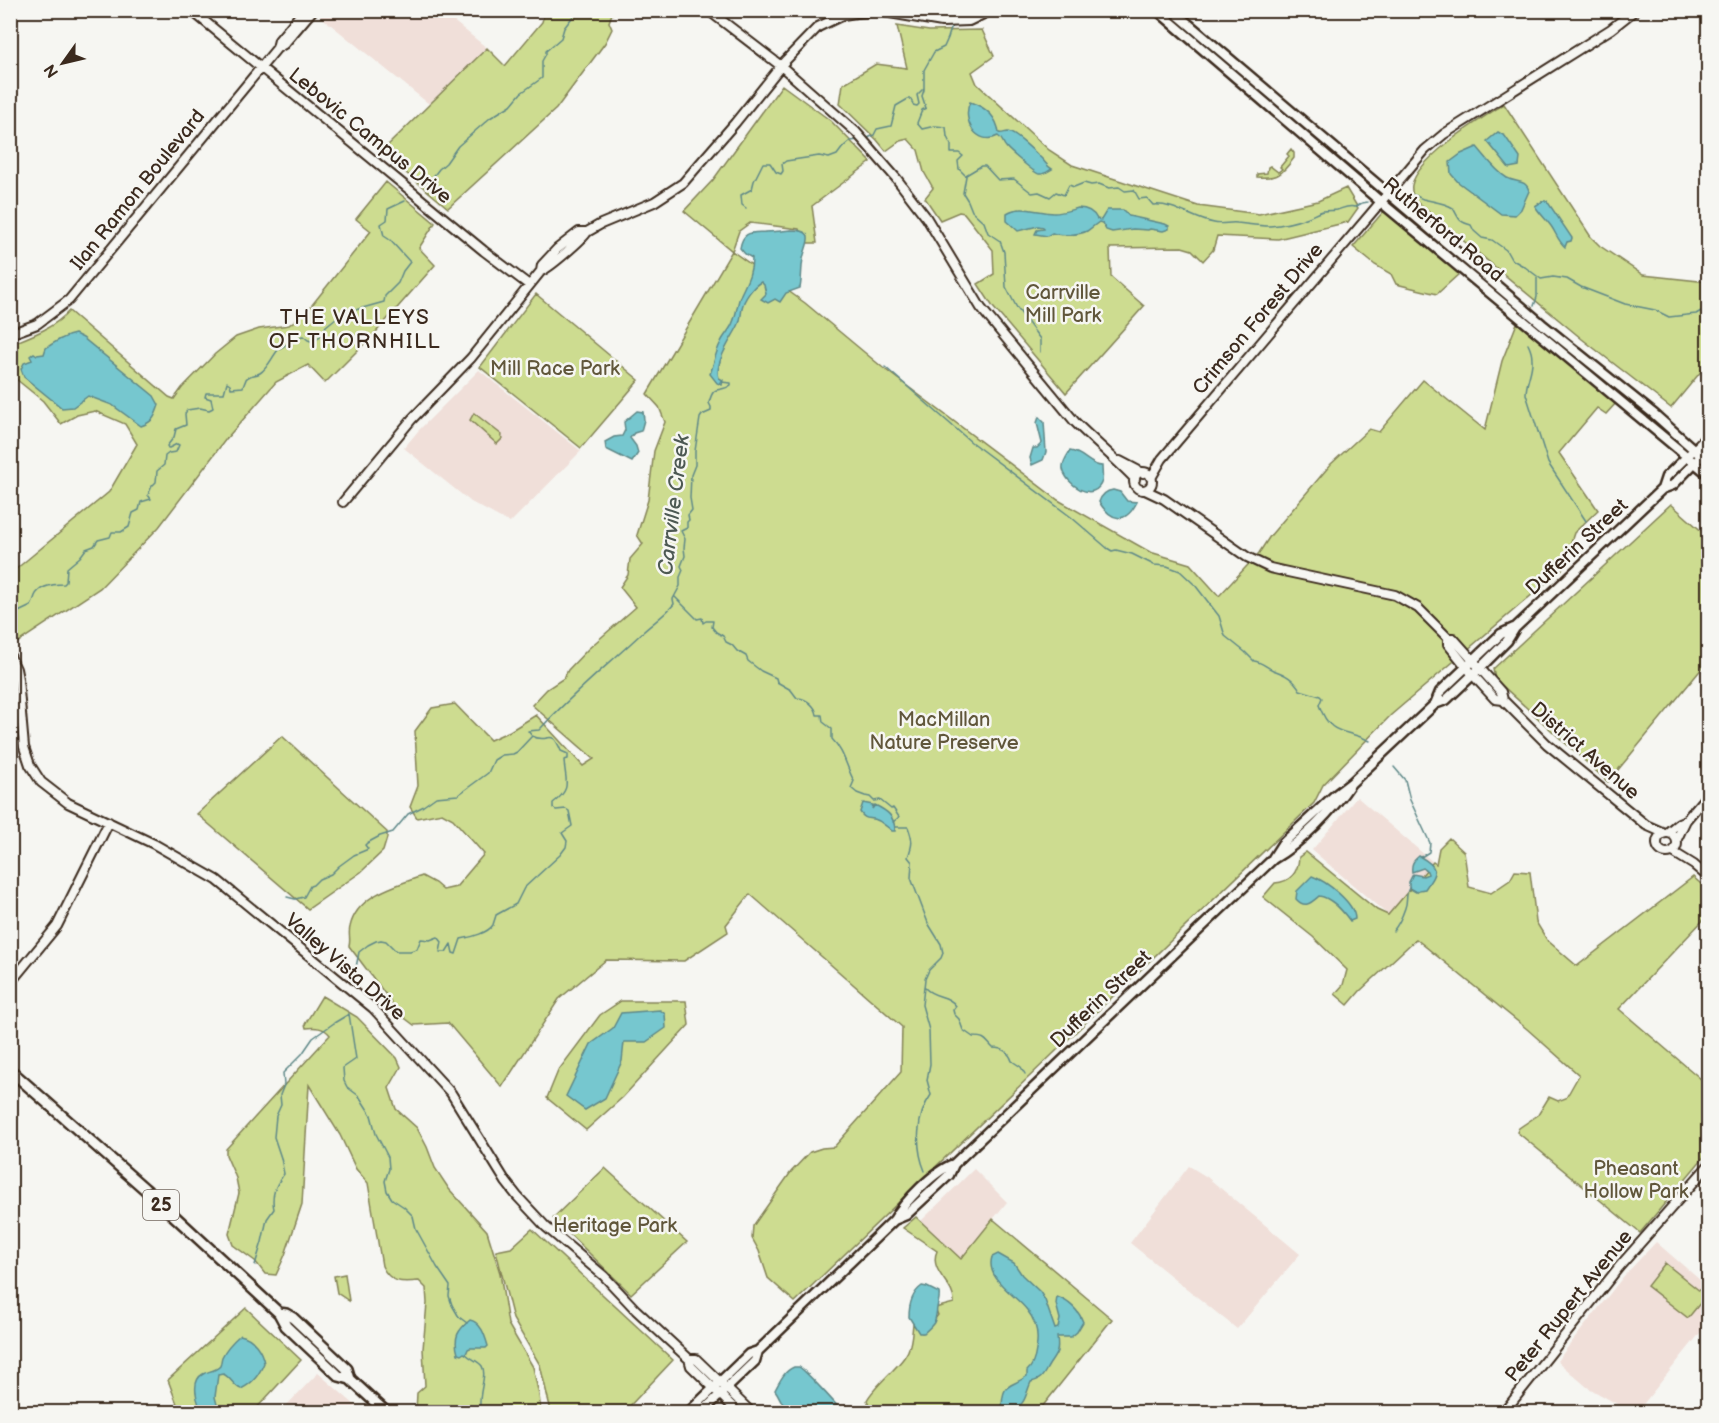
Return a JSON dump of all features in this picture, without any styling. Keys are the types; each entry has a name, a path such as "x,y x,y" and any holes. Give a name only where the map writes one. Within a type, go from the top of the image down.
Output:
{"main road":[{"name":"Rutherford Road","path":"1156,10 1381,200 1694,456 1708,462"},
{"name":"Rutherford Road","path":"1172,10 1542,324 1654,414 1708,474"},
{"name":"Dufferin Street","path":"702,1413 749,1354 758,1352 894,1220 900,1208 943,1168 954,1164 1273,859 1282,844 1435,704 1446,700 1507,642 1515,628 1662,489 1673,485 1708,436"},
{"name":"Dufferin Street","path":"1694,456 1708,449"},
{"name":"Dufferin Street","path":"1435,704 1440,692 1501,634 1515,628"},
{"name":"25","path":"10,1070 153,1196 279,1313 293,1318 347,1369 350,1379 386,1413"},
{"name":"Dufferin Street","path":"689,1413 720,1389"}],"street":[{"name":"Lebovic Campus Drive","path":"191,10 529,285"},
{"name":"Ilan Ramon Boulevard","path":"277,48 279,40 304,10"},
{"name":"Ilan Ramon Boulevard","path":"10,334 37,324 69,300 260,67 277,48 284,44 313,10"},
{"path":"708,10 781,66 856,132 926,217 972,294 988,316 1075,422 1116,459 1134,479 1137,488 1164,499 1254,561 1283,571 1395,595 1418,608 1448,638 1453,638 1470,664"},
{"path":"343,502 412,419 471,358 541,271 542,264 565,241 579,232 587,232 664,197 683,183 781,66 818,27 843,15 878,11 942,22 969,21 992,10"},
{"name":"Crimson Forest Drive","path":"1148,476 1422,152 1439,137 1611,29 1635,10"},
{"path":"1116,459 1148,476 1164,499"},
{"path":"1134,479 1138,474 1148,476"},
{"path":"1145,490 1150,487 1148,476"},
{"name":"Valley Vista Drive","path":"10,656 16,669 24,747 30,765 41,782 68,803 154,844 217,880 374,1008 448,1090 517,1196 546,1227 599,1272 689,1359 696,1359 720,1389"},
{"name":"District Avenue","path":"1470,664 1480,668 1501,693 1503,700 1547,744 1646,825 1658,840"},
{"name":"District Avenue","path":"1470,664 1473,675 1496,699 1503,700"},
{"path":"1686,820 1658,840 1658,846 1662,852 1667,853 1676,845 1686,820 1708,794"},
{"path":"10,983 57,926 109,822"},
{"name":"District Avenue","path":"1646,825 1666,833"},
{"path":"1666,833 1674,834 1676,845 1694,866 1708,877"},
{"name":"Peter Rupert Avenue","path":"1504,1413 1606,1284 1708,1166"},
{"path":"720,1389 738,1413"},
{"path":"720,1389 751,1413"}],"shaded area":[{"path":"324,10 441,11 487,48 429,104 320,16"},
{"path":"479,370 581,451 510,523 471,502 404,448"},
{"path":"1357,797 1433,862 1388,915 1312,850"},
{"path":"1189,1166 1207,1177 1300,1254 1237,1329 1130,1243"},
{"path":"974,1169 1007,1202 961,1259 921,1221"},
{"path":"1656,1242 1708,1287 1708,1323 1637,1412 1631,1412 1587,1387 1557,1361 1623,1277"},
{"path":"318,1373 363,1412 280,1412"}],"green space":[{"path":"545,11 613,11 609,22 612,29 605,43 556,109 448,208 381,152 487,48 505,66 542,22"},
{"name":"Carrville Mill Park","path":"897,26 929,31 982,30 994,56 972,72 977,84 1049,150 1072,165 1198,206 1259,214 1318,201 1346,188 1358,208 1348,222 1278,239 1217,236 1213,250 1203,261 1192,250 1182,247 1110,248 1111,277 1144,306 1066,393 993,307 978,284 994,274 993,250 964,213 959,212 940,220 925,198 933,188 924,172 918,150 908,139 900,141 886,151 840,104 843,84 876,64 907,68"},
{"path":"782,85 831,121 871,162 812,206 817,243 803,243 799,229 750,223 739,231 732,251 684,211 713,180"},
{"path":"1504,104 1591,237 1600,246 1643,275 1708,282 1708,363 1671,408 1582,339 1413,199 1412,185 1426,163 1466,129"},
{"path":"1291,149 1294,158 1283,172 1270,177 1257,177 1257,174 1267,173 1270,166 1278,172 1282,169 1280,167 1289,156 1287,154"},
{"path":"386,182 435,223 419,248 435,265 376,332 325,383 308,365 276,382 226,439 159,527 100,588 17,643 11,629 10,574 109,492 137,444 125,424 95,411 77,415 61,424 43,401 11,375 11,344 49,327 69,311 174,399 215,354 236,337 259,329 289,325 308,310 371,231 356,219"},
{"path":"1383,212 1460,273 1437,294 1396,284 1391,274 1375,265 1353,247"},
{"name":"MacMillan Nature Preserve","path":"732,251 805,303 882,367 1058,500 1150,552 1190,564 1219,596 1259,553 1270,536 1331,464 1369,429 1379,432 1423,380 1485,430 1502,361 1517,323 1616,403 1606,414 1597,408 1559,453 1598,510 1574,533 1562,569 1391,715 1323,785 1314,803 795,1302 768,1278 752,1238 753,1226 791,1172 810,1152 834,1147 901,1072 902,1027 750,894 726,925 728,932 684,961 606,960 559,999 502,1087 448,1023 414,1025 398,1013 349,946 349,930 354,916 369,899 389,888 422,876 443,890 456,887 484,854 453,819 442,813 417,818 410,807 418,786 415,731 432,708 455,704 490,740 536,715 583,766 594,759 532,705 547,689 564,678 568,670 588,649 636,607 620,587 628,575 630,559 643,544 637,535 648,500 654,451 665,422 659,407 647,394"},
{"name":"Mill Race Park","path":"536,294 639,380 581,448 480,367"},
{"path":"474,413 502,435 503,438 497,444 470,420"},
{"path":"1671,504 1705,534 1708,532 1708,661 1608,782 1495,679 1493,669"},
{"path":"282,736 387,832 383,851 361,872 308,909 197,814"},
{"name":"Pheasant Hollow Park","path":"1449,838 1464,852 1469,887 1491,893 1510,880 1515,871 1530,872 1536,922 1547,940 1577,966 1693,877 1708,890 1708,915 1619,1009 1708,1085 1708,1152 1640,1233 1517,1132 1519,1128 1538,1115 1549,1097 1558,1101 1566,1098 1579,1075 1527,1029 1416,939 1348,1005 1335,994 1343,985 1347,970 1313,937 1263,897 1275,883 1293,876 1299,857 1306,852 1377,910 1388,915 1433,862 1436,864 1439,848"},
{"path":"322,996 357,1017 397,1058 401,1067 389,1088 396,1109 417,1128 435,1168 449,1189 487,1231 500,1273 508,1324 533,1367 541,1412 416,1412 417,1393 425,1386 423,1349 426,1288 419,1281 397,1281 385,1272 382,1266 368,1183 356,1169 340,1135 309,1085 302,1204 276,1275 265,1274 255,1261 233,1245 229,1234 239,1193 226,1149 330,1035 319,1028 306,1028 305,1024"},
{"path":"621,1001 686,1001 689,1025 623,1097 586,1130 547,1098 558,1071 600,1015"},
{"name":"Heritage Park","path":"605,1168 687,1242 631,1294 553,1218"},
{"path":"916,1217 961,1259 993,1219 1112,1319 1038,1412 872,1412 867,1400 906,1354 911,1342 913,1324 922,1333 938,1315 935,1308 954,1303 953,1296 936,1265 937,1251 903,1228"},
{"path":"532,1229 673,1360 624,1412 550,1412 540,1365 513,1319 496,1251 511,1248"},
{"path":"1665,1263 1706,1296 1688,1318 1647,1286"},
{"path":"345,1274 349,1301 337,1293 334,1276"},
{"path":"246,1308 301,1360 253,1412 180,1412 168,1380"}],"water":[{"path":"970,102 989,113 996,122 999,133 1008,132 1015,136 1052,169 1039,174 1012,153 998,136 984,138 978,135 969,124"},
{"path":"1498,132 1505,136 1520,158 1519,166 1509,168 1487,141"},
{"path":"1477,147 1503,175 1528,187 1529,191 1521,209 1515,215 1501,214 1458,182 1451,174 1450,162"},
{"path":"1547,201 1572,238 1565,247 1535,206"},
{"path":"1078,208 1089,210 1101,220 1107,210 1123,210 1129,216 1165,224 1169,226 1169,229 1163,231 1133,229 1112,232 1106,230 1099,222 1084,232 1064,235 1052,233 1047,236 1035,234 1037,230 1044,229 1043,227 1018,231 1007,221 1007,213 1012,210 1054,213"},
{"path":"791,230 805,232 808,239 800,288 786,293 780,302 775,299 768,303 761,299 766,294 761,282 752,290 743,304 738,326 721,359 718,372 719,378 723,380 722,385 717,383 710,374 722,339 732,325 751,268 752,258 740,248 741,242 746,235 752,233"},
{"path":"75,334 154,396 159,405 151,421 141,426 112,405 88,396 73,407 62,408 24,377 21,369 24,363 32,360 30,356 34,353 44,354 46,348"},
{"path":"637,411 643,412 644,420 641,431 634,433 630,438 638,453 632,462 606,449 605,442 622,436 625,430 624,422"},
{"path":"1039,417 1044,422 1046,452 1043,460 1032,465 1030,458 1033,448 1037,448 1042,443 1037,423"},
{"path":"1070,451 1102,466 1102,479 1098,488 1087,492 1069,481 1063,466"},
{"path":"1113,490 1120,492 1127,501 1137,502 1124,517 1114,517 1109,514 1099,502 1104,494"},
{"path":"863,803 873,805 872,809 875,805 887,812 894,821 895,831 879,821 864,817 860,812"},
{"path":"1419,856 1433,867 1434,874 1425,889 1416,892 1409,888 1413,874 1423,876 1428,874 1423,868 1412,872 1413,863"},
{"path":"1312,876 1332,888 1345,900 1354,913 1355,919 1350,921 1336,905 1324,897 1319,896 1311,903 1305,904 1296,899 1297,891"},
{"path":"660,1010 665,1014 666,1028 646,1042 624,1042 622,1061 605,1098 585,1110 566,1096 591,1044 613,1028 621,1013"},
{"path":"998,1254 1014,1263 1022,1275 1040,1292 1055,1329 1058,1328 1060,1319 1056,1304 1057,1297 1073,1307 1083,1322 1071,1337 1057,1337 1057,1352 1044,1374 1031,1382 1021,1404 1006,1412 1002,1410 1003,1394 1008,1387 1027,1376 1027,1371 1034,1359 1037,1339 1035,1324 1030,1314 1002,1286 993,1272 992,1257"},
{"path":"922,1286 939,1293 939,1297 934,1322 924,1333 919,1333 909,1313 913,1296"},
{"path":"470,1320 480,1326 488,1346 470,1348 466,1354 461,1355 458,1354 456,1338 462,1327"},
{"path":"240,1335 245,1336 256,1345 264,1363 258,1375 241,1389 226,1375 218,1375 215,1397 219,1412 203,1412 197,1398 196,1387 199,1377 220,1366 225,1351"},
{"path":"794,1367 799,1367 807,1374 842,1412 792,1412 786,1408 775,1390 785,1374"}],"waterway":[{"path":"426,186 458,146 542,78 542,61 546,51 561,38 564,28 578,10"},
{"name":"Carrville Creek","path":"923,10 931,10"},
{"name":"Carrville Creek","path":"953,10 953,17"},
{"path":"952,25 944,47 934,52 924,70 922,96 926,108 922,110 917,123 922,129 935,126 946,127 951,153 959,153 963,156 958,161 959,169 965,175"},
{"name":"Carrville Creek","path":"866,139 874,135 877,129 891,126 896,106 908,99 911,99 913,105 917,106 919,104 917,95 924,88"},
{"name":"Carrville Creek","path":"746,208 742,205 741,195 752,189 763,163 770,163 776,172 781,174 782,164 786,161 819,156 829,158 837,155 850,141 859,140"},
{"path":"966,175 985,166 998,180 1014,179 1032,193 1039,192 1050,197 1056,192 1064,195 1069,185 1074,187 1084,183 1099,184 1109,188 1119,187 1125,191 1134,190 1139,199 1147,198 1153,205 1168,206 1217,224 1279,225 1323,211 1355,207 1368,202"},
{"path":"966,176 963,193 972,211 984,222 988,233 1000,241 1004,252 1006,287 1017,308 1040,339 1040,352"},
{"path":"1409,195 1446,204 1453,208 1459,219 1471,225 1482,238 1492,240 1506,250 1511,259 1541,279 1553,277 1567,279 1581,287 1625,304 1655,310 1669,317 1696,314 1708,307"},
{"path":"168,448 176,429 186,425 187,410 213,408 211,399 205,397 206,393 224,393 227,382 231,388 243,387 248,377 263,371 278,350 287,344 303,336 314,342 326,326 341,314 384,302 385,296 398,283 410,262 384,236 381,224 387,220 388,209 405,201"},
{"path":"1534,306 1537,297 1537,278"},
{"path":"1528,344 1532,363 1526,394 1548,463 1586,521"},
{"path":"885,367 971,442 1071,517 1107,548 1132,554 1154,565 1167,566 1180,571 1195,585 1219,616 1225,636 1254,661 1289,677 1300,690 1320,696 1322,698 1319,705 1328,723 1339,730 1370,741"},
{"name":"Carrville Creek","path":"287,897 295,899 304,897 310,886 331,874 354,855 368,849 365,845 367,843 393,832 408,814 436,797 458,795 488,773 494,760 502,755 517,752 532,736 528,731 539,730 578,691 674,604 673,599 680,586 683,570 681,566 685,556 685,539 681,531 687,528 688,515 692,510 691,475 695,465 700,418 711,411 709,403 715,390 731,385 731,383 721,382"},
{"path":"10,616 31,606 40,589 64,584 67,568 98,540 110,537 112,532 121,532 129,527 133,513 139,510 141,502 151,499 148,495 156,482 157,471 164,465 165,456 176,452 179,445 169,448"},
{"path":"675,597 697,619 702,618 703,623 713,621 712,627 716,632 746,656 748,661 761,671 776,678 777,682 791,690 797,698 810,703 817,715 822,715 823,722 832,729 832,739 842,754 854,781 851,788 857,793 870,797 874,801 880,800 891,809 893,808 899,817 893,822"},
{"name":"Carrville Creek","path":"354,978 359,952 376,941 386,941 396,951 410,951 417,949 421,939 430,940 438,937 442,942 440,952 446,952 451,944 453,953 456,954 461,939 487,931 493,925 496,915 516,904 524,888 566,847 567,841 562,833 572,826 569,811 556,810 553,808 553,803 566,788 564,760 568,759 568,754 561,751 555,739 532,736"},
{"path":"1394,767 1405,780 1410,800 1430,843 1429,852 1421,857"},
{"path":"896,827 908,827 912,842 908,857 912,862 911,878 928,923 941,944 943,953 929,970 925,979 922,1005 929,1030 930,1064 927,1080 931,1095 922,1112 919,1132 920,1152 925,1171"},
{"path":"1393,931 1404,911 1409,888"},
{"path":"925,988 953,1002 956,1006 953,1010 954,1014 959,1019 963,1030 973,1037 985,1040 993,1048 1005,1051 1025,1074"},
{"path":"255,1265 267,1219 274,1209 274,1191 284,1174 274,1137 276,1116 281,1105 280,1095 284,1085 283,1073 302,1054 313,1038 349,1014 356,1059 343,1068 344,1081 347,1087 359,1096 371,1115 376,1134 388,1157 389,1169 385,1181 387,1191 392,1199 413,1216 416,1229 450,1286 449,1296 452,1305 459,1317 467,1323"},
{"path":"466,1354 482,1366 481,1412"}],"district":[{"name":"THE VALLEYS OF THORNHILL","path":"355,329"}]}
